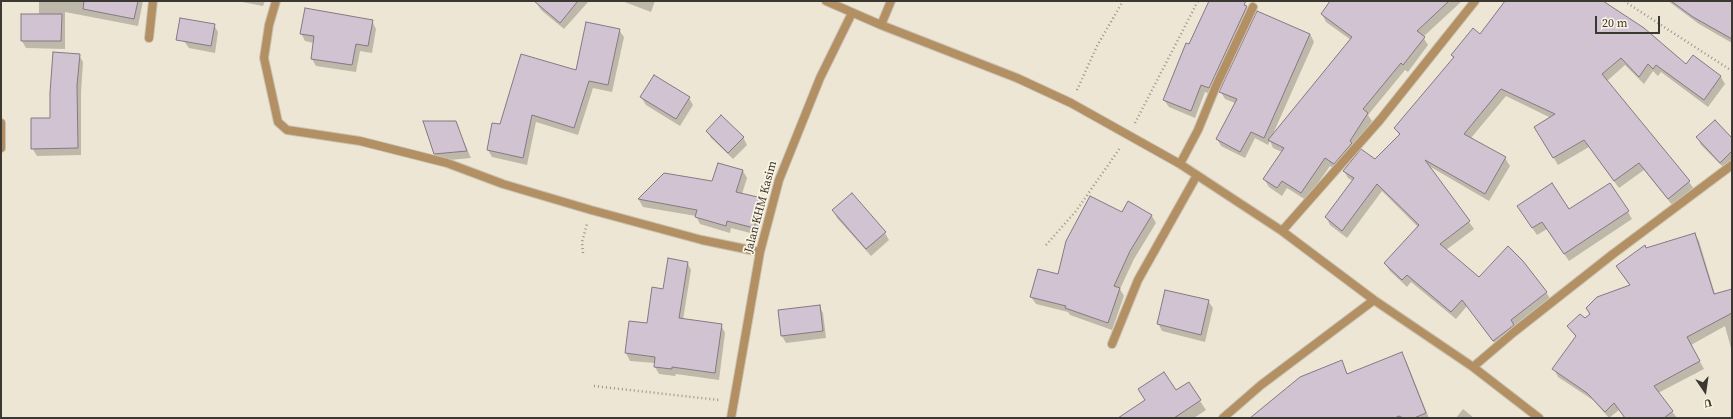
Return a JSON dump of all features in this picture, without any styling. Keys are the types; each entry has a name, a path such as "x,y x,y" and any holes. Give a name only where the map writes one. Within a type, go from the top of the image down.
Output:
{"street":[{"path":"149,38 153,1"},
{"path":"276,1 269,26 264,58 278,122 287,130 360,141 446,163 503,184 591,210 702,240 760,252"},
{"path":"826,1 881,26 1017,78 1071,103 1180,164 1282,231 1374,300 1473,367 1539,418"},
{"path":"881,26 891,1"},
{"path":"1282,231 1380,120 1475,1"},
{"path":"1180,164 1198,130 1216,86 1253,7"},
{"name":"Jalan KHM Kasim","path":"730,418 760,252 779,180 820,78 852,13"},
{"path":"1,123 1,148"},
{"path":"1473,367 1514,332 1619,249 1732,165"},
{"path":"1112,344 1138,280 1197,175"},
{"path":"1223,418 1261,385 1374,300"}],"path":[{"path":"1071,103 1097,46 1123,1"},
{"path":"1046,245 1076,211 1128,136 1198,1"},
{"path":"1624,1 1732,71"},
{"path":"583,253 582,242 591,210"},
{"path":"594,386 733,402"}],"building":[{"path":"84,1 138,1 134,19 83,9"},
{"path":"534,1 578,1 560,23"},
{"path":"1209,1 1246,1 1244,5 1247,6 1209,88 1201,85 1191,111 1163,100 1186,43 1189,44"},
{"path":"1330,1 1449,1 1417,31 1425,37 1403,65 1401,63 1363,109 1368,113 1350,141 1352,143 1334,164 1325,158 1301,193 1282,181 1277,188 1263,179 1284,148 1268,140 1352,37 1321,14"},
{"path":"1505,1 1603,1 1644,28 1686,64 1693,55 1721,76 1704,100 1656,65 1653,69 1648,64 1639,77 1621,58 1602,74 1690,181 1668,199 1639,163 1614,181 1584,140 1553,158 1534,127 1555,114 1501,89 1464,134 1506,157 1485,194 1425,160 1470,221 1440,244 1479,277 1508,246 1523,261 1547,292 1511,320 1514,325 1493,341 1462,300 1451,312 1407,275 1402,280 1384,263 1419,225 1377,184 1342,231 1325,217 1354,178 1343,171 1361,149 1375,159 1400,134 1394,128 1454,57 1451,55 1473,28 1480,34"},
{"path":"1671,1 1732,1 1732,39 1693,17"},
{"path":"305,8 373,20 368,46 356,44 352,65 311,59 314,36 300,34"},
{"path":"1257,11 1310,34 1264,138 1251,132 1240,152 1216,139 1237,99 1219,92"},
{"path":"21,14 62,14 61,41 21,41"},
{"path":"180,18 215,24 211,46 176,40"},
{"path":"586,22 620,29 608,85 589,81 574,128 532,115 523,158 487,150 492,123 500,124 521,54 576,70"},
{"path":"53,52 80,54 77,85 78,148 31,149 31,118 50,118"},
{"path":"654,75 690,97 676,119 640,97"},
{"path":"721,115 744,137 728,153 706,131"},
{"path":"1715,120 1732,138 1732,151 1720,163 1696,137"},
{"path":"423,121 456,121 467,151 434,154"},
{"path":"718,163 743,170 736,192 762,198 754,228 727,221 726,226 695,217 697,210 638,199 664,173 712,181"},
{"path":"1552,183 1569,209 1610,183 1629,211 1564,254 1542,222 1532,228 1517,206"},
{"path":"852,193 886,232 866,249 832,210"},
{"path":"1090,196 1122,212 1128,201 1152,215 1130,251 1114,286 1120,288 1108,323 1065,308 1066,306 1030,297 1038,269 1058,274 1066,241"},
{"path":"1695,233 1714,294 1732,289 1732,313 1687,337 1700,361 1654,386 1673,411 1664,418 1625,418 1614,403 1605,412 1587,393 1552,369 1576,336 1567,326 1580,314 1585,318 1590,314 1586,308 1597,297 1630,285 1616,266 1645,245 1646,248"},
{"path":"668,258 688,262 679,318 722,324 715,373 672,367 672,369 654,367 655,357 625,353 629,321 647,323 652,287 663,289"},
{"path":"1165,290 1209,300 1201,335 1157,324"},
{"path":"820,305 823,331 781,336 778,310"},
{"path":"1402,352 1426,413 1414,418 1403,418 1399,416 1395,418 1250,418 1300,377 1342,360 1347,374"},
{"path":"1164,372 1176,390 1189,382 1201,400 1174,418 1118,418 1145,400 1138,389"}]}
